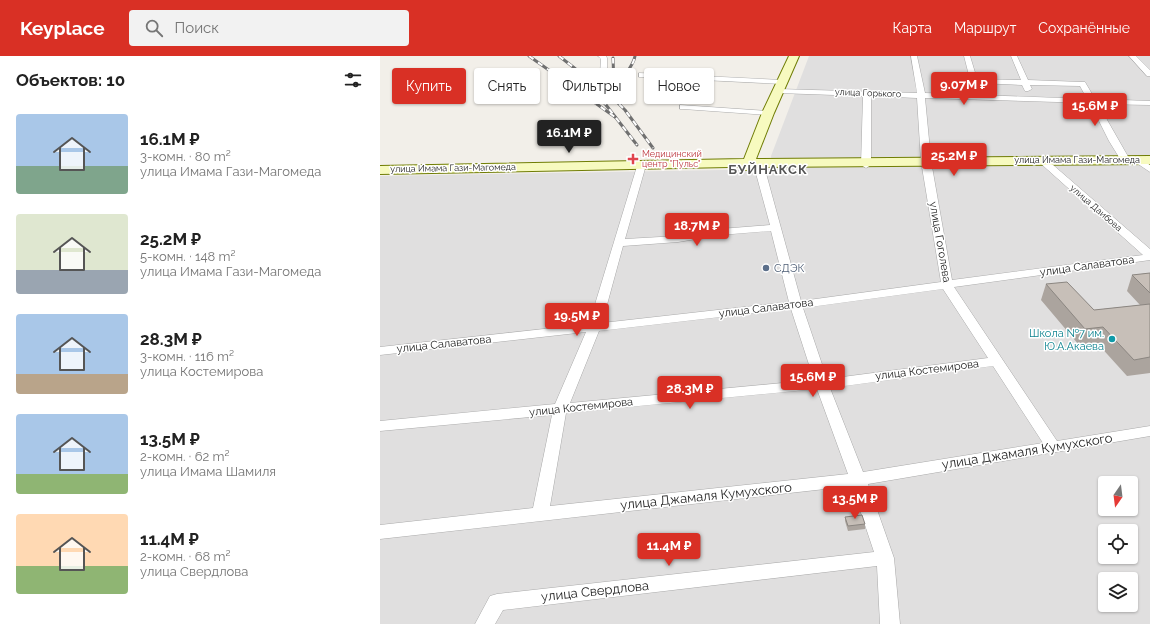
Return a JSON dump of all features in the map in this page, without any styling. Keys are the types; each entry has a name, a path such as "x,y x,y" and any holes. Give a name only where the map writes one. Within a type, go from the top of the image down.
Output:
{"main road":[{"path":"754,165 776,113 782,88 794,56"},
{"path":"754,165 768,113 801,56"},
{"name":"улица Имама Гази-Магомеда","path":"1044,162 1125,160 1146,163"},
{"path":"380,171 866,163 1146,163"}],"street":[{"path":"601,56 604,58 604,68"},
{"name":"улица Гоголева","path":"914,56 921,94 926,163 947,285 1052,447"},
{"path":"967,56 978,97"},
{"path":"1014,56 1032,98"},
{"path":"1132,56 1149,72"},
{"name":"улица Горького","path":"642,75 782,88 1150,103"},
{"path":"974,81 1082,84 1093,101 1118,150 1125,160"},
{"path":"866,163 867,92"},
{"path":"683,107 768,113"},
{"name":"улица Даибова","path":"1044,162 1150,256"},
{"path":"754,165 775,228 796,305 822,384 858,479 885,558 890,624"},
{"path":"540,514 560,409 594,328 640,166"},
{"path":"618,243 678,239 720,232 775,228"},
{"name":"улица Салаватова","path":"380,351 796,305 1150,256"},
{"name":"улица Костемирова","path":"380,426 822,384 996,361"},
{"name":"улица Джамаля Кумухского","path":"380,532 858,479 1150,431"},
{"name":"улица Свердлова","path":"485,624 497,602 885,558"}],"shaded area":[{"path":"809,56 1150,56 1150,624 380,624 380,176 772,169 771,156"}],"building":[{"path":"1150,273 1150,293 1132,275"},
{"path":"1067,282 1094,310 1150,304 1150,357 1134,360 1103,327 1085,329 1046,284"},
{"path":"862,515 865,524 848,526 845,517"}],"railway":[{"path":"529,56 615,117"},
{"path":"559,56 613,98 625,110 653,148"},
{"path":"630,68 635,56"},
{"path":"613,58 613,68"},
{"path":"605,104 637,145"}],"place":[{"name":"Медицинский центр \"Пульс\"","path":"633,159"},
{"name":"СДЭК","path":"766,268"},
{"name":"Школа №7 им. Ю.А.Акаева","path":"1112,339"}],"district":[{"name":"БУЙНАКСК","path":"768,169"}]}
